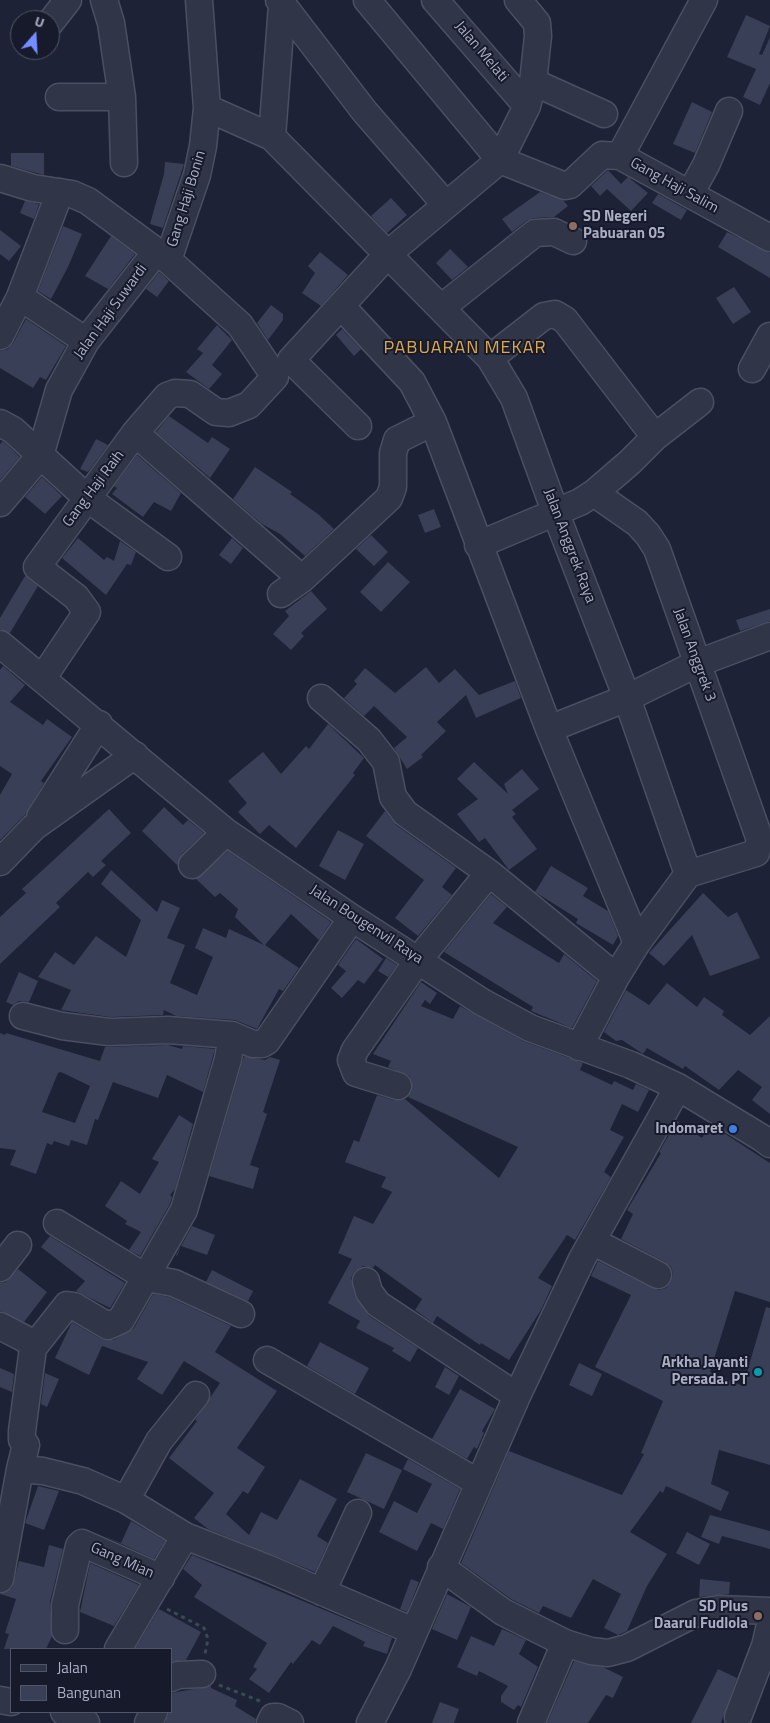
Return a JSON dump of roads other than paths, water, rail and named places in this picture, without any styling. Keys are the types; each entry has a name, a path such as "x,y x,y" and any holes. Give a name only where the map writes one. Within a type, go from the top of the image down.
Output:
{"street":[{"path":"60,10 68,0"},
{"path":"104,0 111,23 122,97 124,163"},
{"name":"Gang Haji Bonin","path":"162,256 196,175 204,146 208,108 199,0"},
{"path":"367,0 500,160"},
{"name":"Jalan Melati","path":"435,0 530,94"},
{"path":"358,426 291,360 389,253 500,160 530,94 539,29 537,22 518,0"},
{"path":"620,156 704,0"},
{"path":"208,108 272,137 281,2"},
{"path":"281,2 365,112 446,205"},
{"path":"530,94 604,114"},
{"path":"58,97 122,97"},
{"path":"690,194 712,152 729,111"},
{"name":"Jalan Anggrek Raya","path":"272,137 389,253 490,358 514,398 556,514 627,698 688,874"},
{"name":"Gang Haji Salim","path":"500,160 565,186 570,185 602,155 620,156 770,238"},
{"path":"0,178 33,188 72,194 88,201 162,256"},
{"path":"0,336 20,296 60,192"},
{"path":"441,308 535,233 554,232 573,241"},
{"name":"Jalan Haji Suwardi","path":"0,503 40,456 59,390 86,341 162,256"},
{"name":"Gang Haji Raih","path":"42,679 87,612 76,597 37,567 135,434 168,396 175,393 190,394 216,412 229,413 249,405 275,377 240,325 162,256"},
{"path":"20,296 86,341"},
{"path":"341,306 412,382 432,422 549,729 637,943"},
{"path":"490,358 544,316 555,314 565,320 655,437"},
{"path":"752,369 770,336"},
{"path":"478,545 556,514 594,493 655,437 700,402"},
{"path":"281,594 302,579 389,498 394,487 393,453 397,440 432,422"},
{"path":"0,423 13,430 87,498 168,557"},
{"path":"135,434 302,579"},
{"name":"Jalan Anggrek 3","path":"594,493 637,523 657,549 760,840 756,853 688,874"},
{"path":"549,729 627,698 698,663 770,636"},
{"name":"Jalan Bougenvil Raya","path":"0,644 99,724 226,832 352,918 419,959 482,1002 530,1028 580,1048 631,1065 678,1087 770,1144"},
{"path":"321,698 369,740 386,762 393,797 404,813 489,873 616,977"},
{"path":"0,862 34,826 99,724"},
{"path":"34,826 135,755"},
{"path":"192,865 226,832"},
{"path":"398,1086 356,1073 351,1060 355,1050 419,959 489,873"},
{"path":"580,1048 616,977 637,943 688,874"},
{"path":"23,1016 62,1026 109,1032 168,1030 232,1036 253,1044 262,1044 267,1041 352,918"},
{"path":"0,1579 26,1445 22,1440 22,1431 33,1348 67,1305 74,1306 108,1326 121,1320 147,1278 184,1210 228,1059 232,1036"},
{"path":"370,1723 398,1669 441,1567 518,1396 592,1241 678,1087"},
{"path":"57,1223 147,1278 174,1283 241,1314"},
{"path":"592,1241 658,1275"},
{"path":"0,1268 18,1245"},
{"path":"366,1281 369,1292 378,1304 518,1396"},
{"path":"0,1326 29,1341 33,1348"},
{"path":"267,1360 479,1483"},
{"path":"126,1500 159,1441 196,1395"},
{"path":"20,1469 43,1471 83,1481 126,1500 185,1536 413,1631"},
{"path":"322,1592 358,1513"},
{"path":"119,1648 185,1536"},
{"name":"Gang Mian","path":"64,1630 65,1605 79,1546 82,1543 161,1578"},
{"path":"441,1567 503,1612 565,1643 591,1651 608,1653 627,1648 696,1613 719,1609 770,1611"},
{"path":"743,1721 770,1625"},
{"path":"531,1723 565,1643"},
{"path":"172,1678 178,1675 202,1674"},
{"path":"266,1712 273,1717 278,1717 290,1723"}],"place":[{"name":"SD Negeri Pabuaran 05","path":"573,226"},
{"name":"Indomaret","path":"733,1129"},
{"name":"Arkha Jayanti Persada. PT","path":"758,1372"},
{"name":"SD Plus Daarul Fudlola","path":"758,1616"}],"district":[{"name":"PABUARAN MEKAR","path":"465,349"}]}
